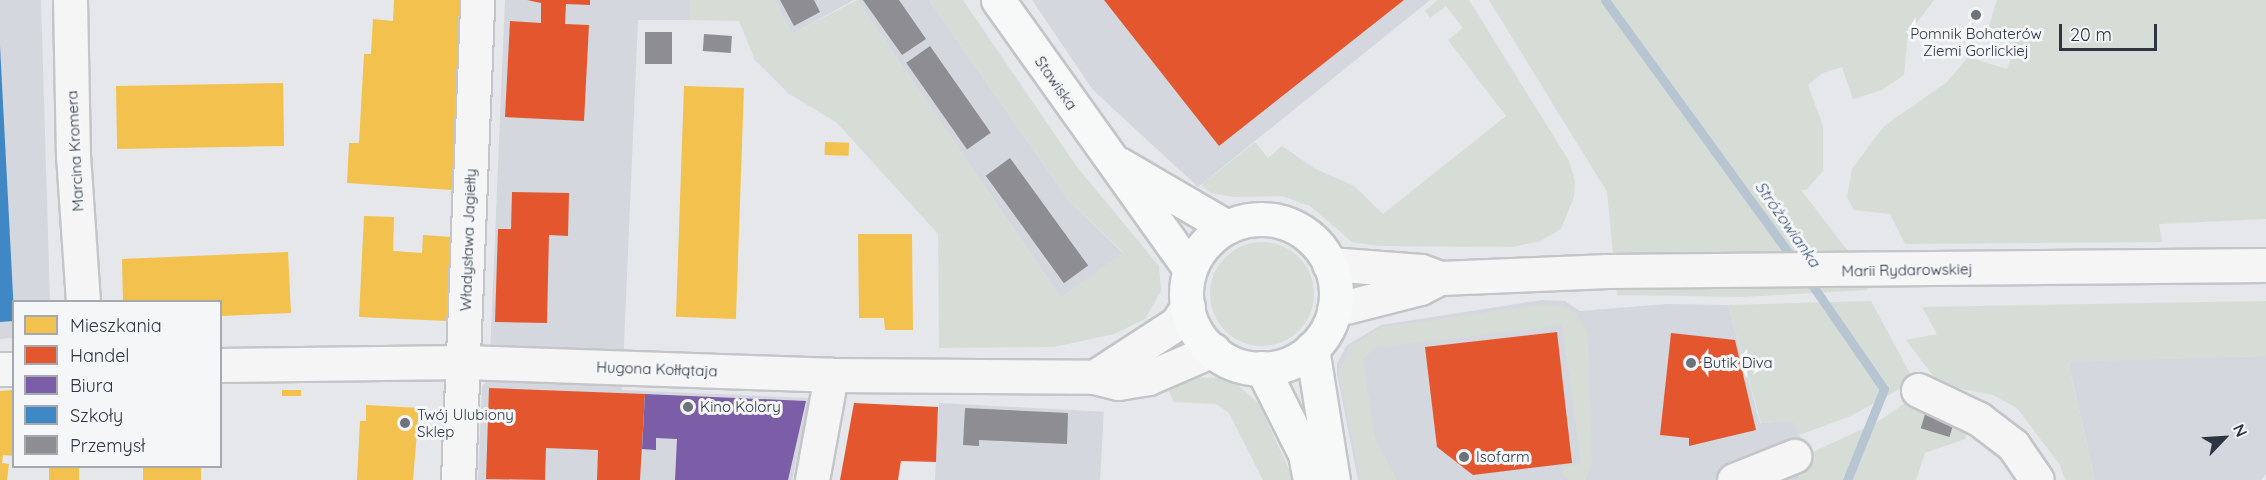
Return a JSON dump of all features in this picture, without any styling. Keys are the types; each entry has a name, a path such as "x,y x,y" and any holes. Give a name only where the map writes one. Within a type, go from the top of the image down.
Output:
{"main road":[{"name":"Stawiska","path":"998,0 1060,92 1117,163 1138,200 1190,269"},
{"name":"Stawiska","path":"1117,163 1227,227"},
{"path":"1259,219 1292,225 1318,245 1329,264 1336,291 1334,310 1323,334 1312,348 1286,364 1262,368 1236,364 1213,350 1197,331 1188,306 1190,269 1204,244 1227,227 1259,219"},
{"path":"1312,348 1333,480"},
{"path":"1262,368 1305,454 1310,480"}],"street":[{"name":"Marcina Kromera","path":"70,0 73,155 83,300"},
{"name":"Władysława Jagiełły","path":"458,480 477,0"},
{"name":"Marii Rydarowskiej","path":"1329,264 1421,271 1440,278 1608,271 1893,271 2266,265"},
{"name":"Marii Rydarowskiej","path":"1334,310 1420,288 1440,278"},
{"path":"1094,377 1177,323 1188,306"},
{"name":"Hugona Kołłątaja","path":"222,365 464,362 831,375 1094,377 1118,383 1148,378 1213,350"},
{"path":"812,480 831,375"},
{"path":"1918,390 1979,419 2013,445 2037,480"},
{"path":"1734,480 1794,456"}],"shaded area":[{"path":"0,0 41,0 50,300 12,300 12,338 0,339"},
{"path":"505,0 690,0 690,20 638,20 622,390 810,398 792,480 478,480 482,386 489,379"},
{"path":"690,0 774,0 792,34 857,0 1061,298 1123,252 1069,201 929,0 963,0 1077,167 1159,266 1161,291 1145,319 1114,334 1054,347 939,348 938,234 837,123 788,93 755,60 739,21 690,20"},
{"path":"774,0 854,0 792,34"},
{"path":"857,0 929,0 1069,201 1123,253 1061,298"},
{"path":"1032,0 1430,0 1198,187 1093,90"},
{"path":"1438,0 1469,0 1569,161 1575,181 1574,197 1561,229 1540,241 1512,247 1379,246 1352,242 1310,206 1282,196 1233,197 1211,193 1201,185 1255,142 1268,158 1282,146 1314,168 1354,186 1383,214 1506,116 1448,40 1463,28 1446,6 1430,18 1425,11"},
{"path":"1489,0 1934,0 1908,34 1904,75 1882,90 1853,99 1842,67 1823,73 1808,85 1823,126 1823,171 1806,190 1801,190 1857,263 1868,290 1741,297 1617,295 1607,192"},
{"path":"1997,0 2266,0 2266,219 2159,224 2162,242 1905,244 1890,214 1854,210 1847,197 1852,169 1884,126 1947,82 1968,57 2007,69 2016,45 1987,32"},
{"path":"1262,242 1282,246 1299,257 1310,274 1314,294 1310,314 1299,331 1282,342 1262,346 1242,342 1225,331 1214,314 1210,294 1214,274 1225,257 1242,246"},
{"path":"1542,300 1565,301 1580,311 1667,304 1728,305 1760,423 1793,421 1808,454 1798,473 1801,480 1358,480 1337,374 1337,363 1347,345 1381,325"},
{"path":"1871,301 1911,375 1905,386 1851,416 1799,435 1793,421 1761,423 1728,305"},
{"path":"2266,301 2266,356 2068,362 2095,480 2065,480 2060,465 2017,408 1993,395 1940,385 1906,340 1937,334 1922,307"},
{"path":"1543,304 1563,306 1576,313 1588,332 1592,465 1585,480 1569,480 1563,475 1562,466 1581,463 1562,325 1374,348 1363,359 1375,438 1397,480 1361,480 1339,374 1349,347 1382,327"},
{"path":"2266,356 2266,474 2261,480 2095,480 2068,361"},
{"path":"1196,377 1220,378 1239,386 1259,404 1294,480 1263,480 1229,413 1216,404 1174,402 1169,391 1173,386"},
{"path":"1914,397 1971,420 1965,439 1925,453 1916,480 1801,480 1798,473 1808,454 1876,423"},
{"path":"939,403 1104,412 1100,480 935,480"}],"building: Mieszkania":[{"path":"394,0 463,0 452,190 347,183 349,143 359,143 364,54 371,54 373,19 393,21"},
{"path":"283,83 284,146 117,149 116,86"},
{"path":"684,86 744,88 736,319 676,317"},
{"path":"825,142 849,143 849,156 825,155"},
{"path":"364,216 394,217 393,251 422,253 423,235 451,237 447,321 359,317"},
{"path":"858,234 912,234 913,330 885,330 884,318 859,318"},
{"path":"288,252 291,313 222,316 222,300 123,300 122,259"},
{"path":"12,390 12,456 3,455 2,463 9,464 7,480 0,480 0,391"},
{"path":"282,390 301,390 301,396 282,396"},
{"path":"366,405 419,408 413,480 357,480 360,421 366,421"},
{"path":"49,468 79,468 79,480 49,480"},
{"path":"143,468 201,468 201,480 143,480"}],"building: Handel":[{"path":"527,0 590,0 590,5 566,4 565,24 589,25 584,121 505,117 510,21 541,23 541,3"},
{"path":"1104,0 1404,0 1219,146"},
{"path":"512,192 569,193 568,236 549,235 547,323 495,322 498,229 511,229"},
{"path":"1557,332 1572,463 1473,475 1437,447 1425,347"},
{"path":"1671,333 1735,340 1756,430 1689,446 1689,438 1660,435"},
{"path":"489,388 645,394 640,480 597,480 598,450 546,448 545,480 486,479"},
{"path":"854,403 938,407 936,462 901,461 898,480 840,480"}],"building: Biura":[{"path":"645,394 806,401 788,480 675,480 677,439 656,438 656,450 642,449"}],"building: Szkoły":[{"path":"0,46 13,300 12,321 0,322"}],"building: Przemysł":[{"path":"780,0 814,0 820,12 794,26"},
{"path":"863,0 899,0 926,39 902,55"},
{"path":"645,32 672,32 672,64 645,64"},
{"path":"704,34 732,36 731,53 703,51"},
{"path":"930,46 991,133 967,149 906,63"},
{"path":"1010,158 1088,266 1064,283 986,176"},
{"path":"965,408 1068,413 1067,444 979,440 979,446 963,445"},
{"path":"1926,411 1955,420 1949,437 1921,428"}],"waterway":[{"name":"Stróżowianka","path":"1605,0 1796,263"},
{"name":"Stróżowianka","path":"1806,276 1884,389 1847,480"}],"place":[{"name":"Pomnik Bohaterów Ziemi Gorlickiej","path":"1976,15"},
{"name":"Butik Diva","path":"1691,363"},
{"name":"Kino Kolory","path":"688,407"},
{"name":"Twój Ulubiony Sklep","path":"405,423"},
{"name":"Isofarm","path":"1464,457"}]}
